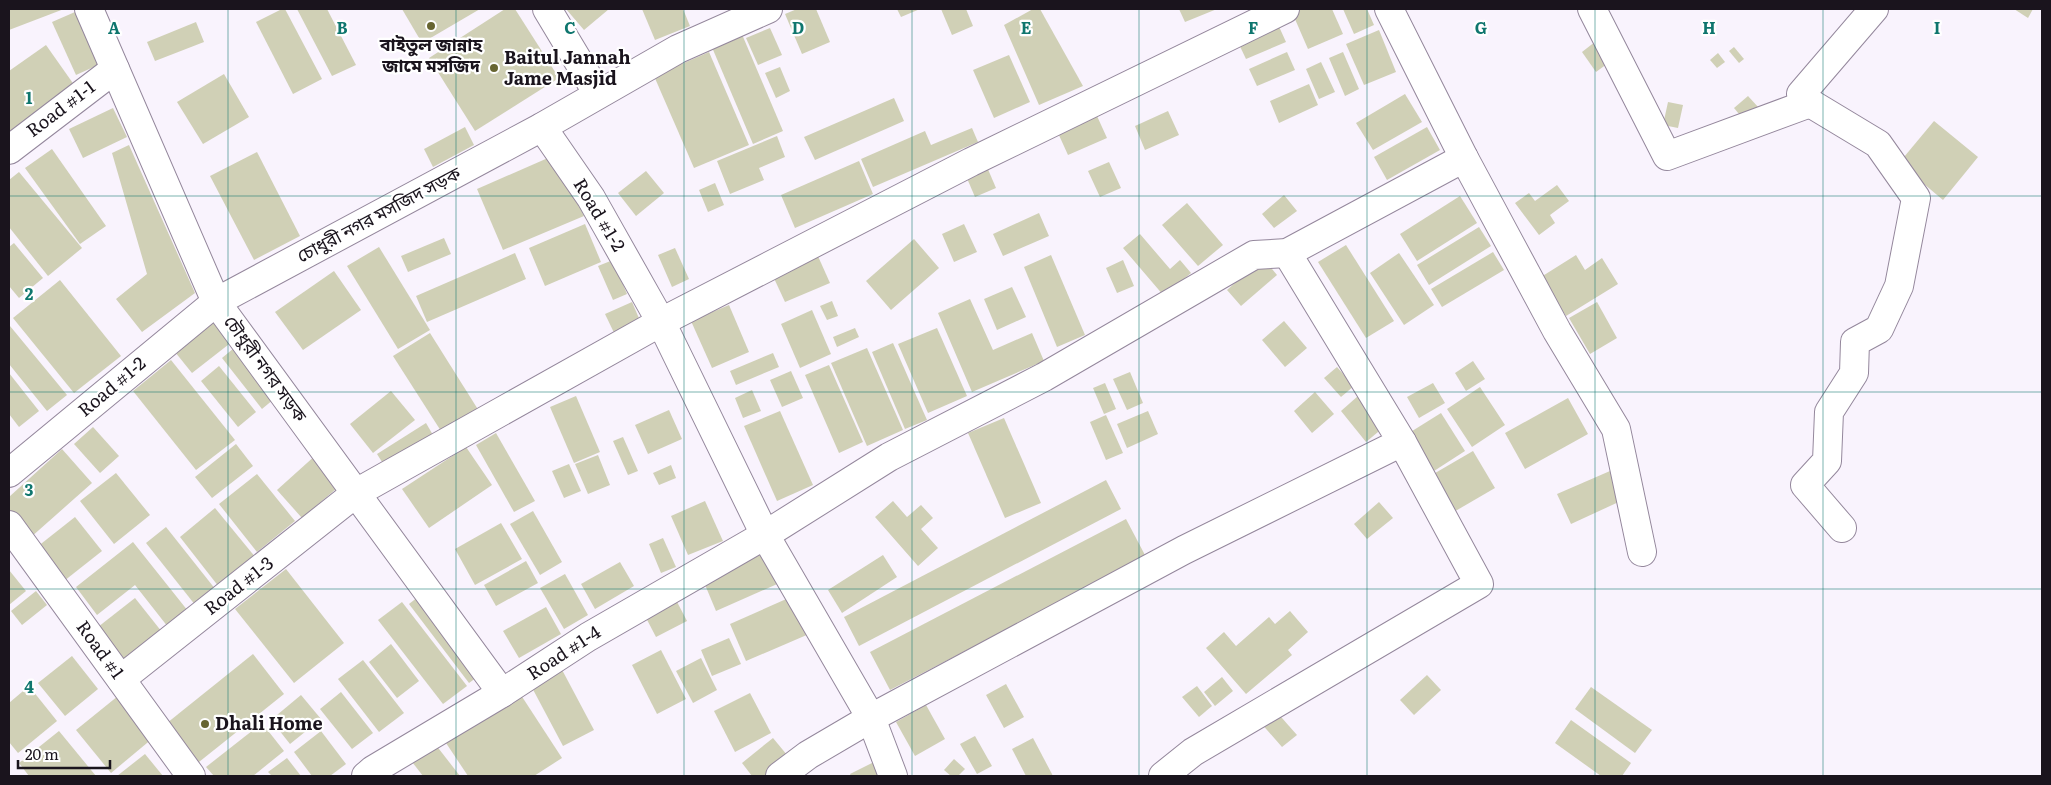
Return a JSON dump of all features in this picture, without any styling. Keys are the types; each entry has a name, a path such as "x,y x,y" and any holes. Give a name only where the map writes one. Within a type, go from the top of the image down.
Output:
{"street":[{"name":"চৌধুরী নগর সড়ক","path":"89,9 216,302 502,693"},
{"path":"547,9 598,94"},
{"path":"542,127 678,50 768,9"},
{"name":"Road #1-3","path":"121,680 356,493 661,322 971,162 1285,9"},
{"path":"1389,9 1464,158 1557,331 1616,430 1642,552"},
{"path":"1592,9 1667,156 1810,103"},
{"path":"1842,528 1805,485 1826,461 1829,412 1854,373 1855,342 1879,329 1899,286 1916,198 1878,144 1810,103 1800,94 1874,9"},
{"name":"Road #1-1","path":"9,150 115,69"},
{"name":"Road #1-2","path":"542,127 591,198 661,322 765,535 871,718 893,776"},
{"name":"চোধুরী নগর মসজিদ সড়ক","path":"216,302 542,127"},
{"path":"1163,776 1194,752 1479,584 1402,442 1287,253 1464,158"},
{"name":"Road #1-4","path":"366,776 502,693 588,637 765,535 890,456 1044,377 1254,255 1287,253"},
{"name":"Road #1-2","path":"9,473 216,302"},
{"path":"780,776 808,755 871,718 1184,550 1402,442"},
{"name":"Road #1","path":"9,525 191,776"}],"building":[{"path":"9,9 64,9 9,30"},
{"path":"285,9 322,79 293,94 256,22"},
{"path":"297,9 327,9 356,65 332,76"},
{"name":"বাইতুল জান্নাহ জামে মসজিদ","path":"402,9 480,9 422,43"},
{"name":"Baitul Jannah Jame Masjid","path":"505,9 515,9 559,78 475,131 429,58"},
{"path":"566,9 609,9 584,30"},
{"path":"642,9 683,9 690,26 655,40"},
{"path":"797,9 816,9 830,42 802,54 785,14"},
{"path":"897,9 920,9 901,17"},
{"path":"941,9 966,9 973,26 952,35"},
{"path":"1033,9 1040,9 1083,86 1039,105 1004,25"},
{"path":"1179,9 1217,9 1185,22"},
{"path":"1332,9 1343,34 1308,49 1291,10"},
{"path":"1343,9 1367,9 1374,25 1354,34"},
{"path":"2014,9 2033,9 2028,18"},
{"path":"75,12 98,65 76,75 52,22"},
{"path":"1276,20 1286,42 1246,59 1236,38"},
{"path":"196,22 204,42 155,61 147,42"},
{"path":"770,28 782,55 758,65 746,38"},
{"path":"1379,30 1396,72 1364,85 1346,44"},
{"path":"741,32 783,131 753,144 711,45"},
{"path":"1600,38 1615,58 1596,72 1582,52"},
{"path":"46,45 77,89 9,137 9,71"},
{"path":"1734,47 1744,59 1739,63 1729,51"},
{"path":"709,52 749,145 694,168 654,76"},
{"path":"1287,52 1295,70 1257,86 1249,69"},
{"path":"1343,52 1359,89 1345,96 1329,58"},
{"path":"1718,53 1725,62 1717,68 1710,60"},
{"path":"1009,55 1030,102 994,118 973,70"},
{"path":"1321,62 1335,92 1319,99 1306,69"},
{"path":"780,67 790,91 776,98 765,73"},
{"path":"224,74 249,117 203,144 177,102"},
{"path":"1309,84 1318,105 1279,123 1270,101"},
{"path":"1405,94 1422,122 1373,150 1356,123"},
{"path":"1748,96 1759,108 1744,120 1734,108"},
{"path":"894,98 904,121 815,160 804,137"},
{"path":"1668,102 1683,105 1678,128 1663,125"},
{"path":"113,108 127,137 83,158 69,129"},
{"path":"1168,111 1179,135 1145,150 1135,126"},
{"path":"1097,116 1107,138 1068,155 1058,133"},
{"path":"1934,121 1978,157 1943,200 1899,163"},
{"path":"465,127 474,145 433,167 424,149"},
{"path":"1427,127 1440,150 1387,180 1374,157"},
{"path":"972,128 978,142 873,187 861,159 925,131 931,145"},
{"path":"777,136 785,157 759,168 764,180 730,194 717,161"},
{"path":"129,145 195,293 142,332 116,299 147,274 112,153"},
{"path":"52,149 106,226 80,244 25,168"},
{"path":"257,152 300,236 254,260 210,176"},
{"path":"557,154 584,216 503,250 477,189"},
{"path":"859,161 873,194 795,228 781,195"},
{"path":"1109,162 1121,188 1100,197 1088,171"},
{"path":"987,167 996,188 975,197 966,176"},
{"path":"646,171 664,193 636,216 618,193"},
{"path":"19,172 82,248 48,276 9,227 9,180"},
{"path":"715,183 724,205 708,212 699,190"},
{"path":"1557,185 1569,201 1550,215 1555,223 1539,235 1515,203 1529,193 1535,201"},
{"path":"1284,195 1297,211 1274,228 1262,214"},
{"path":"1460,196 1477,223 1417,261 1400,234"},
{"path":"1187,203 1223,245 1198,266 1162,225"},
{"path":"1039,213 1049,236 1003,256 993,234"},
{"path":"585,224 601,262 545,286 529,248"},
{"path":"964,224 977,252 954,262 942,234"},
{"path":"1479,227 1491,246 1429,285 1417,265"},
{"path":"1140,234 1170,269 1180,260 1191,273 1164,296 1123,248"},
{"path":"444,238 451,254 408,272 401,256"},
{"path":"914,239 939,268 891,310 866,281"},
{"path":"14,243 43,278 19,298 9,286 9,247"},
{"path":"1346,245 1394,321 1366,338 1318,262"},
{"path":"379,247 430,330 398,349 347,266"},
{"path":"675,248 689,279 672,287 658,255"},
{"path":"1493,252 1504,270 1442,307 1431,289"},
{"path":"515,253 526,279 427,322 416,296"},
{"path":"1399,253 1434,305 1404,325 1370,273"},
{"path":"817,254 830,283 785,302 772,274"},
{"path":"1051,255 1085,335 1057,347 1024,267"},
{"path":"1576,255 1585,270 1602,258 1618,284 1566,316 1541,277"},
{"path":"1263,258 1277,275 1241,306 1227,290"},
{"path":"613,260 627,294 613,300 598,266"},
{"path":"1123,260 1134,286 1117,293 1106,268"},
{"path":"334,271 361,310 303,350 275,312"},
{"path":"60,280 121,356 74,393 13,318"},
{"path":"1012,287 1026,317 997,330 984,299"},
{"path":"970,299 993,350 1032,333 1044,361 972,392 938,313"},
{"path":"832,301 838,316 827,320 820,306"},
{"path":"632,302 644,330 618,341 605,314"},
{"path":"1597,302 1617,338 1590,354 1569,318"},
{"path":"729,305 749,352 712,368 691,321"},
{"path":"812,310 831,354 800,368 781,324"},
{"path":"216,320 233,341 192,373 175,352"},
{"path":"1284,321 1307,348 1285,367 1262,340"},
{"path":"10,326 67,395 47,411 9,364"},
{"path":"855,328 859,337 837,347 833,337"},
{"path":"937,328 967,396 928,413 898,344"},
{"path":"430,333 484,419 448,442 393,356"},
{"path":"240,343 280,394 262,409 222,358"},
{"path":"893,343 927,420 905,429 872,352"},
{"path":"867,348 903,430 867,446 831,363"},
{"path":"773,353 779,367 736,385 730,371"},
{"path":"171,360 235,440 196,470 133,391"},
{"path":"1473,361 1485,379 1466,391 1455,373"},
{"path":"829,365 863,442 839,453 805,375"},
{"path":"219,366 256,412 238,427 201,381"},
{"path":"1337,367 1354,386 1341,397 1324,378"},
{"path":"791,371 803,398 782,407 770,380"},
{"path":"1130,372 1143,403 1127,410 1113,379"},
{"path":"9,373 39,411 19,427 9,414"},
{"path":"1105,383 1116,409 1104,414 1093,388"},
{"path":"1433,383 1445,403 1419,418 1407,397"},
{"path":"1480,387 1505,425 1472,447 1447,409"},
{"path":"752,390 761,411 743,418 735,398"},
{"path":"391,391 415,420 373,453 350,424"},
{"path":"1315,392 1334,414 1312,433 1294,411"},
{"path":"576,396 600,452 574,463 550,407"},
{"path":"1358,396 1384,427 1366,442 1341,411"},
{"path":"1568,398 1588,434 1525,469 1505,433"},
{"path":"669,410 682,439 648,454 635,425"},
{"path":"780,411 813,485 777,501 744,426"},
{"path":"1148,411 1158,434 1127,448 1117,424"},
{"path":"1441,413 1465,451 1434,471 1409,433"},
{"path":"1106,415 1123,453 1106,460 1090,422"},
{"path":"1004,418 1041,503 1005,518 968,433"},
{"path":"426,423 437,442 389,473 377,454"},
{"path":"93,427 119,456 100,473 74,444"},
{"path":"496,433 535,501 514,512 476,445"},
{"path":"623,437 638,471 628,475 613,441"},
{"path":"236,444 253,466 212,498 195,477"},
{"path":"466,447 492,485 429,528 402,489"},
{"path":"62,449 92,483 30,538 9,514 9,497"},
{"path":"1473,451 1495,488 1452,513 1430,476"},
{"path":"317,454 343,483 302,518 277,490"},
{"path":"598,455 610,485 588,494 575,464"},
{"path":"569,464 581,491 564,498 552,471"},
{"path":"671,465 676,478 659,485 653,473"},
{"path":"1610,471 1623,500 1571,524 1557,494"},
{"path":"116,473 150,515 114,544 80,501"},
{"path":"257,474 295,521 257,552 219,504"},
{"path":"1106,480 1121,509 859,646 844,617"},
{"path":"705,501 723,541 688,555 671,516"},
{"path":"893,501 907,517 921,505 933,518 921,529 938,548 918,566 875,517"},
{"path":"1379,502 1393,518 1367,539 1354,524"},
{"path":"215,508 256,558 219,587 180,537"},
{"path":"533,511 562,562 540,575 510,524"},
{"path":"75,517 102,551 64,581 37,547"},
{"path":"1126,519 1146,557 890,690 870,652"},
{"path":"501,523 522,559 475,585 455,549"},
{"path":"166,527 216,590 196,606 146,543"},
{"path":"663,538 676,567 661,573 649,544"},
{"path":"133,542 188,611 168,627 135,585 97,615 76,587"},
{"path":"772,550 784,581 716,611 703,580"},
{"path":"883,555 897,577 842,613 828,590"},
{"path":"526,561 538,583 496,606 484,585"},
{"path":"620,562 634,586 595,609 581,584"},
{"path":"286,569 344,643 294,683 235,609"},
{"path":"9,570 26,591 9,605"},
{"path":"565,574 588,615 564,629 540,588"},
{"path":"36,591 47,605 22,625 11,611"},
{"path":"423,593 484,672 469,683 409,604"},
{"path":"793,596 809,634 746,661 730,624"},
{"path":"135,598 162,632 125,661 98,627"},
{"path":"675,598 687,621 656,637 644,614"},
{"path":"402,602 467,686 443,704 378,620"},
{"path":"546,607 561,634 519,658 503,631"},
{"path":"1290,611 1308,632 1288,650 1292,655 1246,694 1206,648 1224,632 1236,646 1269,617 1275,624"},
{"path":"729,638 741,664 712,676 701,650"},
{"path":"391,644 419,681 397,698 369,662"},
{"path":"661,650 686,699 657,714 632,665"},
{"path":"253,654 284,694 199,762 167,723"},
{"path":"72,656 98,689 65,716 38,683"},
{"path":"701,658 717,690 693,703 676,671"},
{"path":"363,660 404,713 379,732 338,679"},
{"path":"560,666 594,730 563,746 529,682"},
{"path":"1427,675 1441,690 1414,715 1400,700"},
{"path":"1222,677 1233,691 1215,706 1204,692"},
{"path":"1006,684 1024,717 1004,728 986,695"},
{"path":"29,686 57,721 18,753 9,742 9,703"},
{"path":"1197,686 1212,706 1199,717 1182,697"},
{"path":"1591,687 1652,730 1635,753 1575,709"},
{"path":"517,689 562,758 534,776 468,776 442,737"},
{"path":"341,692 373,733 352,749 320,709"},
{"path":"750,693 771,733 735,752 714,711"},
{"path":"301,695 321,719 290,744 271,720"},
{"path":"118,696 153,738 111,773 76,730"},
{"path":"926,705 945,739 915,756 896,722"},
{"path":"1274,709 1297,735 1282,747 1260,722"},
{"path":"1571,720 1631,763 1622,776 1601,776 1555,743"},
{"path":"262,723 284,751 253,776 214,776 206,767"},
{"path":"59,731 96,776 29,776 19,763"},
{"path":"321,731 346,764 330,776 312,776 294,752"},
{"path":"975,736 992,766 977,774 960,744"},
{"path":"773,738 792,761 773,776 752,776 742,763"},
{"path":"1033,738 1053,776 1026,776 1012,749"},
{"path":"432,740 460,776 423,776 409,758"},
{"path":"145,754 163,776 117,776"},
{"path":"287,758 301,776 272,776 268,772"},
{"path":"954,759 965,769 958,776 951,776 944,770"},
{"path":"876,761 883,776 851,776 850,774"}],"place":[{"name":"বাইতুল জান্নাহ জামে মসজিদ","path":"431,26"},
{"name":"Baitul Jannah Jame Masjid","path":"494,68"},
{"name":"Dhali Home","path":"205,724"}]}
